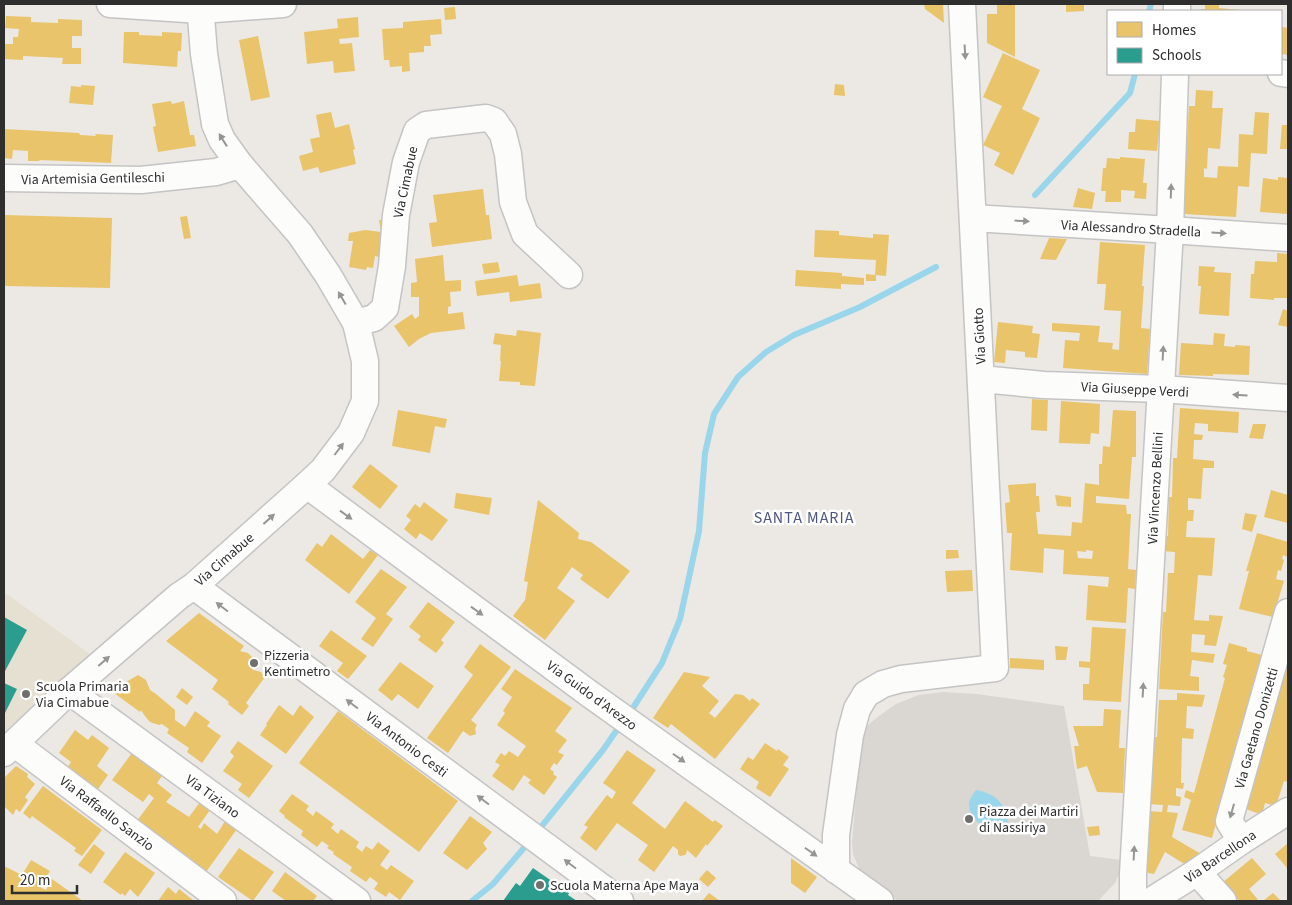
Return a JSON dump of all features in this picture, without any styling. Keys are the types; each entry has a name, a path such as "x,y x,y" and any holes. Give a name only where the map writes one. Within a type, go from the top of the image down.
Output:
{"street":[{"path":"110,4 201,7 283,4"},
{"name":"Via Giotto","path":"836,870 836,835 850,735 857,710 866,694 883,684 901,679 995,668 962,4"},
{"name":"Via Cimabue","path":"9,748 69,691 172,602 194,586 323,470 351,433 365,401 365,361 356,323 328,275 300,234 240,165 222,140 215,124 204,54 201,7"},
{"name":"Via Vincenzo Bellini","path":"1134,901 1133,874 1170,230 1175,75"},
{"name":"Via Cimabue","path":"356,323 374,318 385,308 392,266 396,215 406,162 417,131 426,125 486,118 494,121 503,134 508,154 513,202 525,234 569,275"},
{"name":"Via Artemisia Gentileschi","path":"4,178 141,180 216,172 240,165"},
{"name":"Via Alessandro Stradella","path":"973,218 1288,238"},
{"name":"Via Giuseppe Verdi","path":"981,379 1044,385 1160,389 1288,398"},
{"name":"Via Guido d'Arezzo","path":"307,485 591,695 880,901"},
{"name":"Via Antonio Cesti","path":"194,586 620,901"},
{"name":"Via Gaetano Donizetti","path":"1241,841 1229,821 1288,612"},
{"name":"Via Tiziano","path":"69,691 357,901"},
{"name":"Via Raffaello Sanzio","path":"9,748 223,901"},
{"name":"Via Barcellona","path":"1151,901 1288,811"},
{"path":"1197,872 1223,901"}],"shaded area":[{"name":"Scuola Primaria Via Cimabue","path":"4,592 91,655 4,733"},
{"name":"Piazza dei Martiri di Nassiriya","path":"943,692 977,694 1064,706 1090,856 1122,860 1120,872 1115,883 1098,901 898,901 860,871 853,854 852,842 862,737 868,725 896,704 919,695"}],"water":[{"path":"976,790 989,794 1003,806 1008,825 1002,831 991,830 976,821 970,811 969,803"}],"building: Homes":[{"path":"924,4 943,4 944,23 925,9"},
{"path":"997,4 1015,4 1015,57 987,43 987,14 997,14"},
{"path":"1066,4 1084,4 1084,11 1066,12"},
{"path":"1205,4 1219,5 1219,8 1239,10 1201,10 1205,9"},
{"path":"455,7 456,19 445,20 444,8"},
{"path":"6,16 31,17 31,22 58,23 58,19 82,20 82,36 72,36 72,48 81,48 81,64 62,64 63,58 23,56 23,60 4,59 4,44 13,44 13,37 18,37 19,29 5,28"},
{"path":"358,17 359,37 339,39 340,44 352,43 355,71 334,73 333,61 307,64 304,32 338,28 337,19"},
{"path":"441,19 442,34 430,35 431,46 424,46 424,52 409,53 410,71 402,72 402,66 390,67 389,60 384,60 382,29 403,28 403,22"},
{"path":"1282,27 1288,28 1288,55 1282,54"},
{"path":"124,32 139,32 139,35 162,36 162,32 182,33 181,51 178,51 177,67 123,63"},
{"path":"258,36 270,97 251,101 239,40"},
{"path":"1003,53 1040,70 1022,109 1040,118 1013,175 994,165 1000,153 983,145 1002,106 983,97"},
{"path":"835,84 844,85 845,96 834,95"},
{"path":"81,85 95,86 93,105 69,103 71,86 81,87"},
{"path":"1196,90 1213,91 1212,108 1223,108 1220,149 1208,148 1207,169 1204,168 1204,177 1217,178 1218,166 1238,167 1239,134 1253,135 1255,112 1269,113 1267,154 1251,153 1249,187 1238,186 1236,217 1183,214 1189,106 1195,106"},
{"path":"171,101 172,104 184,101 190,135 194,135 196,146 158,152 153,127 156,126 152,104"},
{"path":"331,112 335,128 349,124 355,149 353,150 356,164 320,173 318,167 303,171 299,156 313,152 310,139 320,137 316,115"},
{"path":"1136,119 1160,121 1157,151 1128,149 1129,132 1135,132"},
{"path":"1282,125 1288,125 1288,149 1280,149"},
{"path":"4,129 79,133 80,135 96,136 95,134 113,135 111,163 28,161 28,151 13,150 12,159 4,158"},
{"path":"1120,157 1145,159 1143,183 1147,183 1146,199 1134,198 1135,191 1121,190 1121,202 1105,202 1106,191 1101,191 1103,168 1106,168 1107,158 1120,159"},
{"path":"1278,177 1288,178 1288,214 1260,212 1263,178 1278,180"},
{"path":"1078,188 1095,193 1092,209 1073,207"},
{"path":"483,189 486,215 489,215 492,239 432,247 429,223 437,222 433,195"},
{"path":"4,215 112,218 110,288 4,286"},
{"path":"187,216 191,238 184,239 180,217"},
{"path":"388,219 383,258 375,256 373,268 367,267 366,270 349,267 353,241 348,241 349,233 365,230 381,232 379,220"},
{"path":"815,230 839,231 839,235 873,238 873,234 889,235 886,276 876,275 876,281 866,281 866,274 875,275 876,260 814,257"},
{"path":"1049,238 1067,239 1056,260 1040,259"},
{"path":"1100,242 1145,245 1141,328 1150,329 1147,374 1063,368 1065,340 1079,341 1080,333 1052,331 1052,323 1100,326 1098,342 1113,343 1112,349 1119,350 1121,311 1104,310 1106,284 1097,284"},
{"path":"1277,253 1288,254 1287,298 1274,298 1274,300 1250,298 1251,274 1254,274 1255,261 1277,262"},
{"path":"443,255 445,281 461,280 461,291 450,292 451,306 448,307 448,314 463,312 465,329 431,333 409,347 394,326 412,314 415,319 419,316 419,297 411,297 411,283 417,282 415,259"},
{"path":"498,262 500,272 484,274 482,264"},
{"path":"1199,266 1215,267 1214,272 1231,273 1229,316 1199,314 1201,286 1198,286"},
{"path":"796,270 842,273 842,276 864,278 864,285 841,284 841,289 795,286"},
{"path":"517,275 519,286 540,283 542,298 510,302 509,292 477,296 475,281"},
{"path":"1283,309 1288,311 1288,327 1278,325"},
{"path":"998,322 1033,326 1032,333 1040,334 1037,358 1025,357 1025,352 1006,350 1005,363 994,362"},
{"path":"517,330 541,333 535,386 520,385 520,382 499,381 501,345 493,344 495,333 516,336"},
{"path":"1214,333 1225,334 1224,346 1250,346 1249,375 1179,375 1181,343 1213,345"},
{"path":"1032,399 1048,400 1047,431 1031,430"},
{"path":"1061,401 1100,404 1099,434 1091,433 1090,444 1059,443"},
{"path":"1180,408 1239,412 1238,433 1208,431 1208,424 1195,423 1194,434 1203,435 1202,440 1194,440 1193,459 1214,461 1214,468 1203,468 1201,499 1188,498 1188,510 1194,510 1193,521 1187,521 1186,537 1215,538 1212,576 1198,575 1194,620 1209,621 1209,615 1223,616 1216,646 1204,645 1205,635 1192,634 1191,652 1215,654 1213,663 1192,660 1190,676 1199,677 1199,691 1159,689 1163,612 1166,612 1168,573 1174,573 1175,552 1163,551 1164,536 1168,536 1169,497 1172,497 1173,458 1177,458"},
{"path":"398,410 447,419 445,428 435,426 430,453 392,446"},
{"path":"1113,410 1136,411 1136,457 1132,457 1129,499 1096,496 1096,503 1126,505 1127,514 1131,514 1128,569 1136,570 1135,589 1128,588 1126,623 1086,620 1088,585 1108,587 1109,577 1063,574 1064,550 1044,548 1043,573 1010,570 1012,533 1007,533 1005,503 1010,502 1008,485 1036,483 1036,496 1039,496 1040,512 1036,512 1038,534 1071,536 1072,522 1082,523 1085,483 1099,485 1099,464 1102,464 1103,446 1110,447","holes":["1077,551 1093,551 1092,559 1078,558"]},
{"path":"1253,424 1266,424 1263,439 1249,438"},
{"path":"370,464 398,486 380,509 352,487"},
{"path":"1271,490 1288,495 1288,523 1264,517"},
{"path":"456,493 492,498 489,515 454,508"},
{"path":"1055,495 1071,497 1071,507 1057,506"},
{"path":"538,500 579,533 578,539 591,542 630,571 608,599 580,579 583,575 572,567 557,588 575,601 545,640 513,616 525,600 528,582 524,581"},
{"path":"424,502 448,520 432,541 420,533 416,539 404,529 411,520 406,516 415,504 420,508"},
{"path":"1245,513 1257,515 1252,532 1242,529"},
{"path":"1257,533 1288,542 1288,557 1283,555 1282,559 1284,560 1281,571 1278,570 1276,579 1284,581 1273,617 1239,609 1249,571 1246,571"},
{"path":"331,534 363,559 370,550 378,555 349,594 305,560 317,543 322,547"},
{"path":"946,550 958,550 959,558 946,559"},
{"path":"381,569 407,587 386,614 393,619 373,647 361,639 376,618 355,602"},
{"path":"972,570 973,591 947,592 945,571"},
{"path":"428,602 455,622 441,640 444,643 436,653 418,640 421,636 409,627"},
{"path":"199,613 244,646 240,651 248,653 255,663 251,668 261,672 265,677 246,703 249,706 242,715 212,689 218,680 166,641"},
{"path":"1092,627 1126,629 1121,702 1083,700 1083,684 1089,684 1090,668 1079,667 1079,661 1090,662"},
{"path":"331,630 367,656 348,679 337,671 343,663 319,646"},
{"path":"1229,643 1262,655 1212,838 1182,830 1191,800 1184,797 1186,790 1194,793 1225,678 1223,677 1227,665 1223,664"},
{"path":"480,644 511,667 471,720 477,725 475,728 476,734 470,736 463,731 448,753 427,738 473,675 464,667"},
{"path":"1055,646 1068,647 1066,660 1056,660"},
{"path":"1010,658 1044,660 1044,670 1010,668"},
{"path":"400,662 434,686 418,709 398,694 392,701 378,690"},
{"path":"1288,662 1288,782 1284,781 1276,806 1265,803 1262,815 1246,809"},
{"path":"515,669 572,708 555,731 567,740 558,752 564,755 557,765 554,763 550,769 557,777 544,795 528,783 531,780 524,775 513,791 492,776 500,765 495,762 501,753 505,756 509,751 518,757 526,746 497,725 512,697 501,689"},
{"path":"684,672 710,677 702,686 719,701 709,713 715,718 735,694 743,695 750,701 752,698 760,704 715,759 671,724 668,728 653,718"},
{"path":"138,675 146,680 150,690 175,710 175,720 185,727 195,711 210,722 207,726 221,736 202,763 187,752 189,748 167,733 169,729 162,724 150,722 141,710 140,712 114,693 126,682"},
{"path":"182,688 193,697 187,705 176,697"},
{"path":"1177,693 1205,695 1202,707 1187,706 1186,728 1194,729 1193,739 1182,738 1181,783 1184,783 1183,789 1176,788 1176,796 1181,797 1180,806 1168,805 1167,812 1178,813 1172,837 1201,854 1186,865 1165,852 1154,874 1144,872 1148,811 1162,812 1163,805 1148,804 1151,737 1157,737 1159,700 1177,700"},
{"path":"279,705 293,716 300,705 314,717 286,754 260,735"},
{"path":"1104,709 1121,710 1119,748 1125,748 1123,793 1097,792 1087,766 1077,769 1074,746 1079,746 1073,726 1103,726"},
{"path":"338,711 458,801 419,852 299,763"},
{"path":"75,730 88,740 92,735 109,748 97,766 108,775 96,792 65,771 71,762 59,753"},
{"path":"238,741 273,766 249,798 238,790 242,784 223,771 234,756 230,752"},
{"path":"765,743 789,757 783,765 789,769 770,797 756,788 759,782 740,769 748,757 753,760"},
{"path":"627,750 656,770 632,803 665,829 685,801 713,822 715,820 723,826 696,858 687,850 685,855 680,856 678,850 673,846 654,872 638,860 648,845 617,823 596,851 580,838 588,827 584,825 607,795 612,799 616,792 603,783"},
{"path":"132,753 162,776 157,783 172,795 166,802 189,817 200,802 210,810 198,827 201,829 204,823 217,834 225,821 237,829 206,872 136,822 154,798 149,794 143,802 112,780"},
{"path":"16,766 28,774 27,777 35,784 25,797 28,800 20,812 16,809 13,815 4,806 4,778"},
{"path":"43,786 102,830 82,856 74,851 76,848 32,816 30,819 23,813"},
{"path":"292,794 309,806 306,810 313,816 316,811 334,824 331,828 338,834 341,829 359,842 356,847 362,852 366,846 372,850 378,842 390,851 380,865 387,870 391,865 414,881 400,900 389,892 386,897 374,889 378,883 370,877 366,882 350,871 352,867 333,854 334,852 327,848 329,846 322,841 317,847 301,835 303,831 279,811"},
{"path":"470,816 492,832 483,843 487,849 467,870 443,853"},
{"path":"1099,826 1100,835 1089,836 1087,827"},
{"path":"1288,843 1288,869 1275,854"},
{"path":"94,844 105,853 91,874 78,865"},
{"path":"239,848 274,872 253,901 218,877"},
{"path":"125,852 155,873 138,897 130,889 125,896 122,893 121,895 103,882"},
{"path":"791,858 817,877 805,893 791,883"},
{"path":"1252,858 1266,874 1249,889 1259,901 1239,901 1222,883"},
{"path":"31,860 50,871 40,887 46,890 52,879 83,901 4,901 4,866 22,875"},
{"path":"707,870 716,878 708,887 699,879"},
{"path":"285,872 317,896 313,901 286,901 272,891"},
{"path":"168,887 176,894 179,889 193,900 158,901"},
{"path":"709,893 720,901 702,901"},
{"path":"1273,893 1281,901 1263,901"}],"building: Schools":[{"path":"4,617 27,630 4,673"},
{"path":"4,683 17,689 4,715"},
{"name":"Scuola Materna Ape Maya","path":"533,868 569,893 568,895 577,901 503,901 516,883 520,886"}],"waterway":[{"path":"1149,10 1151,4"},
{"path":"1035,195 1130,93 1135,75"},
{"path":"629,714 662,663 680,619 699,531 705,453 714,414 738,377 766,352 794,335 860,307 936,267"},
{"path":"537,832 603,750 621,724"},
{"path":"472,901 493,884 529,842"}],"place":[{"name":"Pizzeria Kentimetro","path":"254,663"},
{"name":"Scuola Primaria Via Cimabue","path":"26,694"},
{"name":"Piazza dei Martiri di Nassiriya","path":"969,819"},
{"name":"Scuola Materna Ape Maya","path":"540,885"}],"district":[{"name":"SANTA MARIA","path":"804,517"}]}
